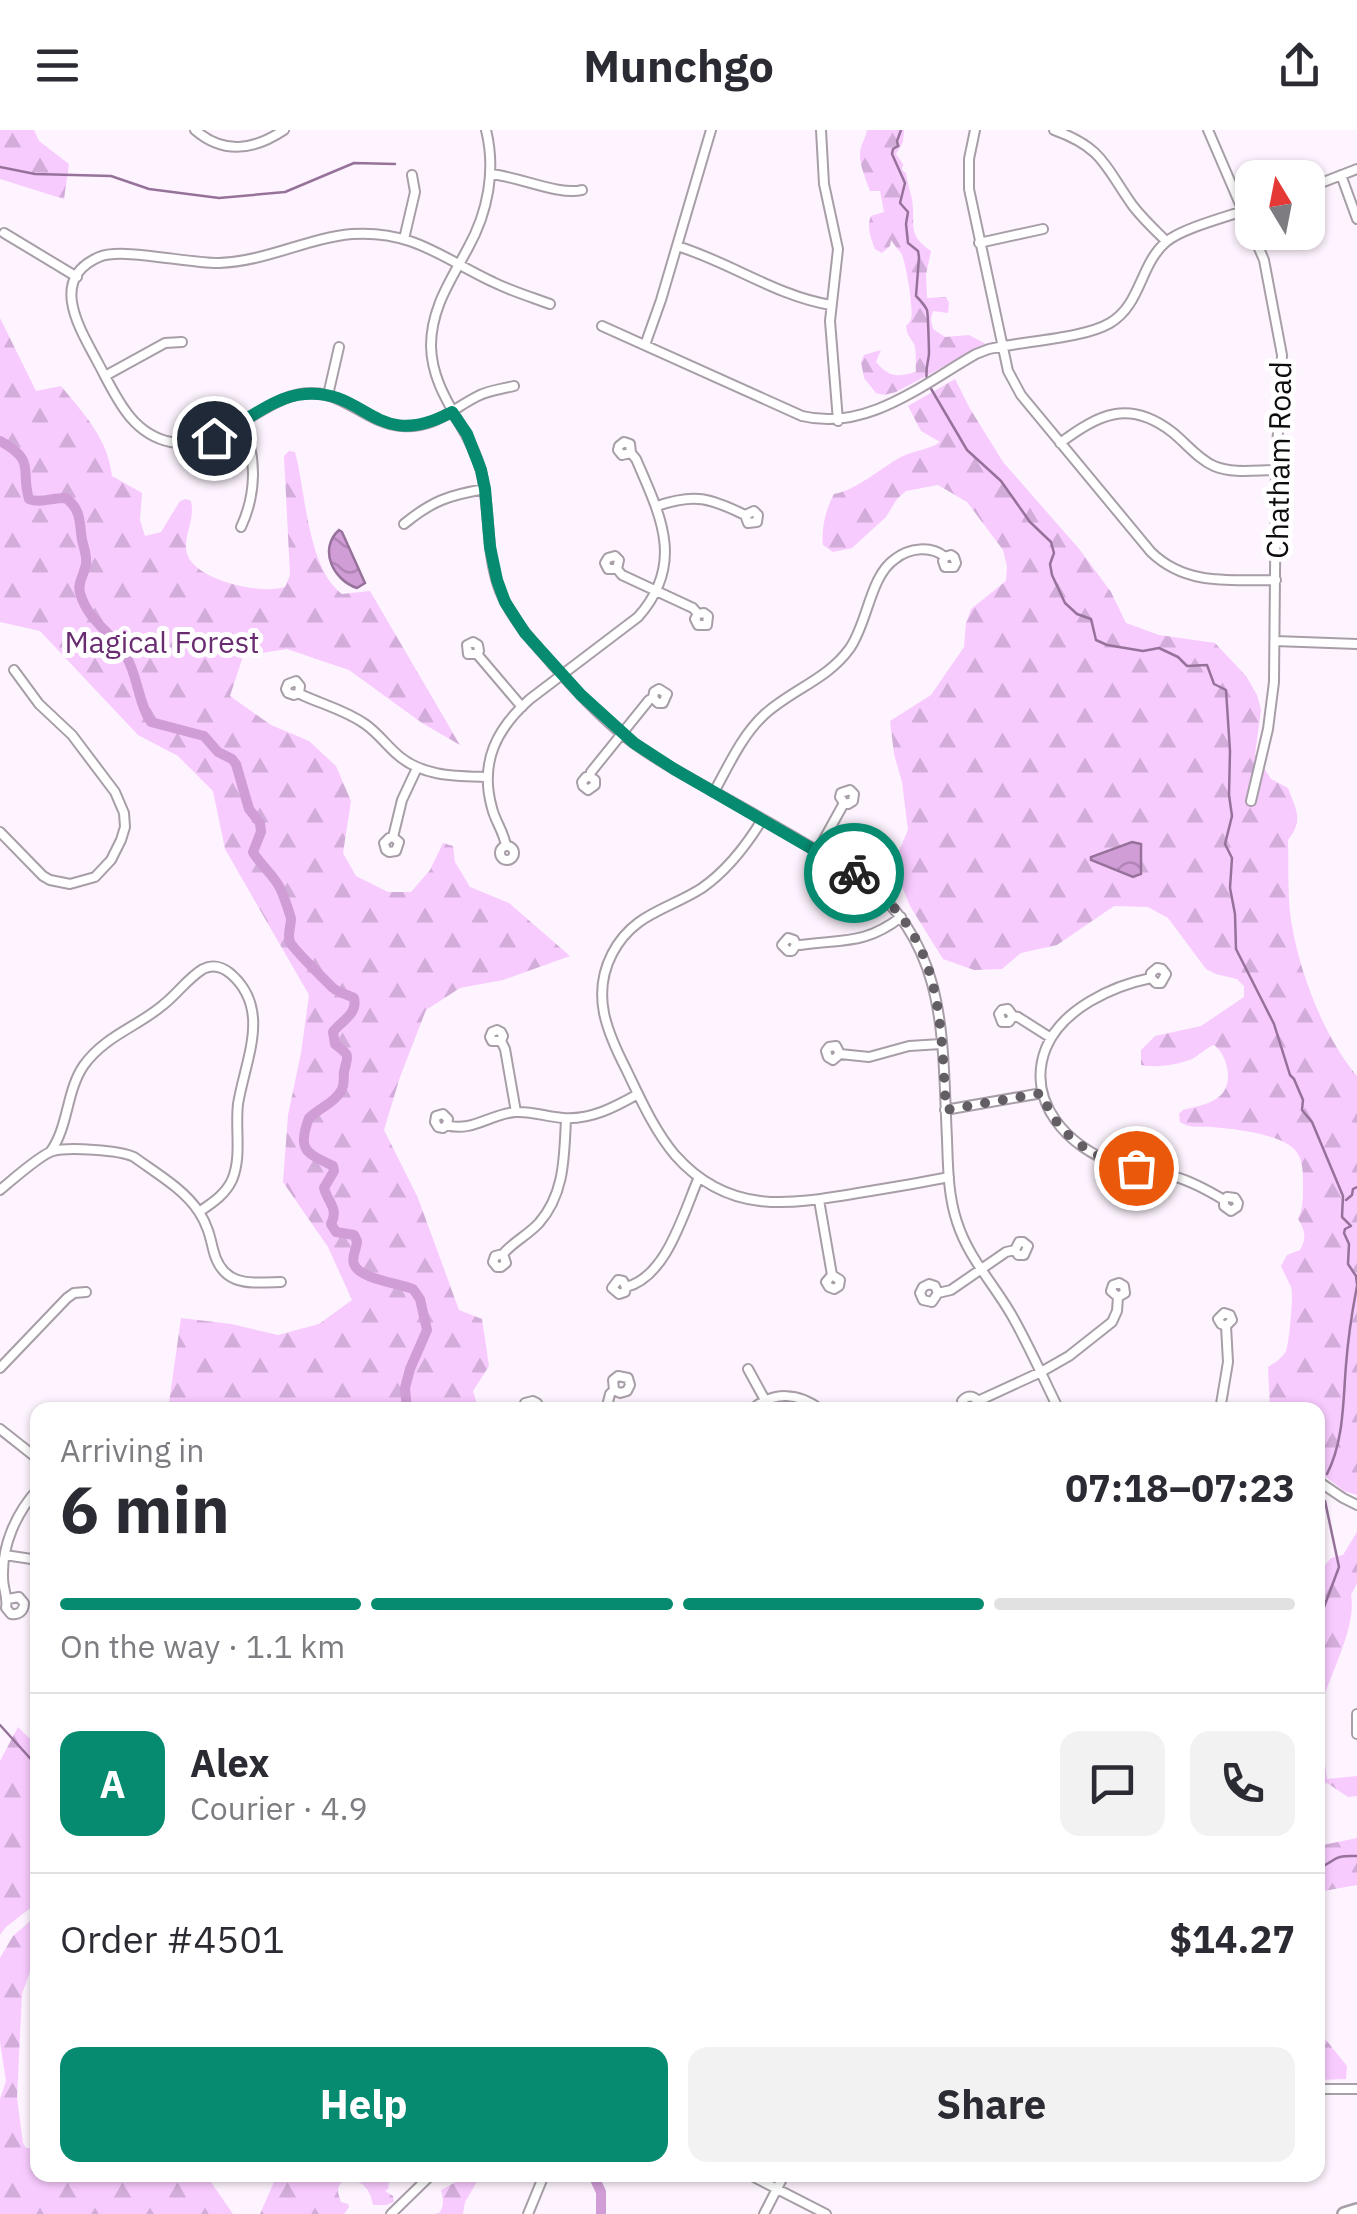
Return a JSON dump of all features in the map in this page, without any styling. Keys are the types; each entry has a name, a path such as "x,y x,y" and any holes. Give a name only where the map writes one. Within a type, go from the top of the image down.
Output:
{"highway":[{"path":"1344,2214 1357,2210"}],"street":[{"path":"195,130 220,146 240,148 259,144 284,130"},
{"path":"486,130 490,174 486,203 478,228 440,300 432,336 434,374 472,446 485,489 492,561 505,602 525,633 563,676 621,733 864,880 901,917 918,943 938,1002 948,1177 956,1220 965,1243 1013,1317 1053,1402"},
{"path":"645,345 711,130"},
{"path":"821,130 824,184 838,249 831,305 838,420"},
{"path":"975,130 968,174 979,244 1013,382 1034,414 1168,566 1208,580 1276,580"},
{"path":"1054,130 1098,154 1138,212 1166,242"},
{"name":"Chatham Road","path":"1208,130 1235,184"},
{"path":"1325,182 1357,170"},
{"path":"490,174 564,191 582,190"},
{"path":"404,239 414,192 412,175"},
{"path":"1342,175 1357,219"},
{"path":"602,326 790,411 815,419 838,420 872,411 976,354 1108,324 1128,308 1155,254 1166,242 1185,231 1235,214"},
{"path":"979,244 1043,229"},
{"path":"4,233 77,277"},
{"path":"514,386 485,393 424,425 402,426 380,421 328,395 306,394 286,398 214,438 194,443 170,442 132,420 74,317 72,292 87,265 107,255 220,263 259,258 339,236 374,234 426,246 494,283 550,304"},
{"path":"677,246 791,295 831,305"},
{"name":"Chatham Road","path":"1251,801 1273,704 1276,470 1282,355 1261,250"},
{"path":"105,376 165,342 182,342"},
{"path":"328,395 339,347"},
{"path":"1060,443 1095,420 1129,414 1152,420 1219,468 1276,470"},
{"path":"241,423 252,460 251,499 241,527"},
{"path":"506,846 492,810 488,777 496,740 522,706 638,617 665,568 663,525 631,452"},
{"path":"404,524 440,499 485,489"},
{"path":"657,506 684,498 701,498 745,514"},
{"path":"714,792 756,724 820,678 850,647 886,566 902,554 918,550 937,551 944,558"},
{"path":"617,570 698,614"},
{"path":"1274,641 1357,644"},
{"path":"477,654 522,706"},
{"path":"0,832 43,876 70,884 95,876 104,868 125,827 123,806 115,792 72,735 39,704 14,670"},
{"path":"299,693 343,710 365,724 416,768 444,775 488,777"},
{"path":"590,777 621,733 653,698"},
{"path":"393,837 402,800 416,768"},
{"path":"817,852 844,803"},
{"path":"762,820 740,853 719,874 699,890 638,922 610,958 602,986 603,1015 609,1036 638,1094 669,1147 699,1177 756,1201 781,1204 819,1200 948,1177"},
{"path":"796,945 863,938 901,917"},
{"path":"0,1190 58,1141 78,1076 104,1043 165,1004 202,970 214,966 226,970 250,1000 254,1030 238,1108 234,1176 224,1192 199,1212"},
{"path":"1151,978 1125,984 1066,1020 1051,1038 1041,1065 1042,1093 1060,1127 1096,1155 1120,1165 1179,1178 1224,1200"},
{"path":"1012,1016 1051,1038"},
{"path":"501,1042 516,1112"},
{"path":"840,1054 869,1057 908,1046 942,1044"},
{"path":"946,1110 1042,1093"},
{"path":"448,1125 468,1127 516,1112 566,1119 602,1112 638,1094"},
{"path":"503,1254 536,1226 554,1202 562,1174 566,1119"},
{"path":"51,1150 108,1150 134,1156 182,1193 199,1212 206,1222 217,1263 227,1275 241,1282 281,1282"},
{"path":"626,1287 645,1278 664,1256 699,1177"},
{"path":"819,1200 832,1275"},
{"path":"938,1294 1015,1250"},
{"path":"0,1368 67,1298 86,1292"},
{"path":"984,1402 1065,1359 1106,1327 1117,1311 1118,1297"},
{"path":"1221,1402 1228,1362 1226,1326"},
{"path":"748,1369 765,1400"},
{"path":"608,1402 614,1390"},
{"path":"762,1402 784,1396 810,1402"},
{"path":"0,1429 30,1453"},
{"path":"1325,1486 1357,1505"},
{"path":"8,1598 3,1580 5,1555 18,1517 30,1500"},
{"path":"5,1555 30,1559"},
{"path":"1357,1714 1357,1734"},
{"path":"1325,2089 1357,2090"},
{"path":"391,2214 423,2182"},
{"path":"528,2214 541,2182"},
{"path":"763,2182 826,2214"},
{"path":"764,2214 780,2182"}],"green space":[{"path":"0,130 34,130 39,141 69,164 64,199 0,179"},
{"path":"867,130 904,130 896,154 906,173 915,234 931,251 927,298 946,297 949,303 948,313 933,311 933,329 945,337 969,335 986,344 884,395 876,393 864,378 864,355 881,350 876,362 890,374 899,375 916,372 916,354 906,326 911,319 911,306 903,258 891,240 882,253 875,249 870,232 871,216 884,212 880,191 870,191 861,164 860,152"},
{"name":"Magical Forest","path":"0,318 36,391 61,386 100,439 112,476 142,493 140,520 145,536 161,532 180,501 191,501 186,549 190,560 212,577 244,587 285,587 290,575 284,456 295,452 315,548 330,582 342,594 370,591 460,745 422,723 349,670 287,649 243,656 230,696 271,725 309,741 336,766 351,801 343,853 356,876 388,892 411,892 430,870 443,843 453,846 455,862 470,887 509,903 570,956 503,980 460,988 426,1010 384,1130 418,1198 459,1310 482,1319 489,1366 473,1391 476,1402 169,1402 181,1318 278,1335 319,1324 352,1300 328,1247 283,1182 288,1115 309,995 225,849 213,791 178,756 138,735 40,631 0,622"},
{"path":"955,379 1003,462 1080,550 1111,592 1126,623 1159,635 1215,643 1246,676 1257,695 1261,710 1255,754 1271,779 1288,788 1297,814 1288,840 1289,905 1296,945 1324,1025 1357,1076 1357,1495 1344,1491 1325,1476 1325,1402 1270,1402 1268,1367 1286,1351 1291,1319 1291,1287 1281,1266 1287,1255 1300,1250 1304,1238 1298,1219 1303,1195 1299,1157 1288,1144 1267,1136 1180,1122 1183,1110 1213,1101 1225,1089 1227,1069 1214,1045 1180,1063 1141,1065 1141,1050 1155,1036 1201,1026 1244,997 1244,986 1237,979 1206,969 1168,918 1148,907 1114,906 1057,945 1021,953 1002,969 974,970 943,959 900,882 898,853 908,830 890,721 931,695 964,647 971,609 1006,581 1007,567 1003,550 967,502 938,485 906,491 886,517 852,548 833,552 823,545 826,512 834,494 861,483 903,456 940,442 921,431 908,406"},
{"path":"1357,1532 1357,1583 1351,1595 1350,1621 1325,1694 1325,1565 1331,1558 1343,1555"},
{"path":"18,1727 30,1739 30,1908 0,1935 0,1761"},
{"path":"1325,1763 1327,1779 1357,1776 1357,1796 1348,1797 1327,1783"},
{"path":"1357,1838 1357,1885 1325,1891 1325,1845"},
{"path":"30,1921 30,1972 22,1994 17,2098 23,2143 30,2148 30,2182 211,2182 233,2214 0,2214 0,2099 6,2081 0,2042 0,1958 13,1936"},
{"path":"1325,2039 1347,2066 1346,2079 1325,2080"},
{"path":"274,2182 342,2182 338,2189 341,2202 349,2207 344,2214 260,2214"},
{"path":"358,2182 389,2182 385,2191 393,2196 394,2202 373,2205 364,2186"},
{"path":"456,2182 477,2182 463,2214 433,2214 442,2207 441,2190"}],"water":[{"path":"339,530 365,583 357,588 341,578 331,563 330,546"},
{"path":"1132,842 1141,844 1141,874 1133,877 1091,860 1091,857"}],"waterway":[{"path":"901,130 892,154 905,183 900,203 908,212 908,243 919,257 916,296 927,312 927,380"},
{"path":"0,167 35,174 111,176 149,189 219,198 285,192 354,163 395,164"},
{"path":"930,387 967,450 1001,481 1030,522 1051,542 1052,575 1065,603 1077,614 1091,619 1096,640 1143,651 1159,648 1187,666 1207,665 1214,684 1226,690 1232,816 1225,844 1232,858 1230,888 1236,949 1274,1024 1290,1075 1303,1100 1302,1110 1312,1122 1343,1196 1342,1217 1351,1226 1344,1233 1349,1244 1348,1264 1357,1284"},
{"path":"0,441 23,460 29,499 66,498 75,508 86,558 80,593 89,612 126,656 147,715 151,722 204,736 236,764 249,809 260,823 261,832 253,852 282,892 291,919 290,942 333,988 354,998 351,1013 333,1032 335,1044 347,1056 343,1087 336,1098 309,1118 304,1145 311,1154 333,1166 324,1188 333,1210 331,1224 336,1232 354,1235 357,1241 353,1261 357,1269 413,1289 420,1299 427,1330 410,1369 406,1402"},
{"path":"1346,1200 1357,1187"},
{"path":"1327,1474 1340,1435 1357,1286"},
{"path":"1325,1501 1339,1567 1325,1604"},
{"path":"0,1725 30,1758"},
{"path":"1325,1864 1357,1856"},
{"path":"596,2182 601,2192 601,2214"}],"way so far":[{"path":"854,873 892,906 911,931 930,972 940,1018 946,1110 1042,1093 1053,1118 1076,1142 1107,1160 1136,1168"}],"route":[{"path":"214,438 286,398 306,394 339,398 380,421 402,426 424,425 452,412 467,434 481,470 497,580 505,602 525,633 581,695 634,743 854,873"}]}
